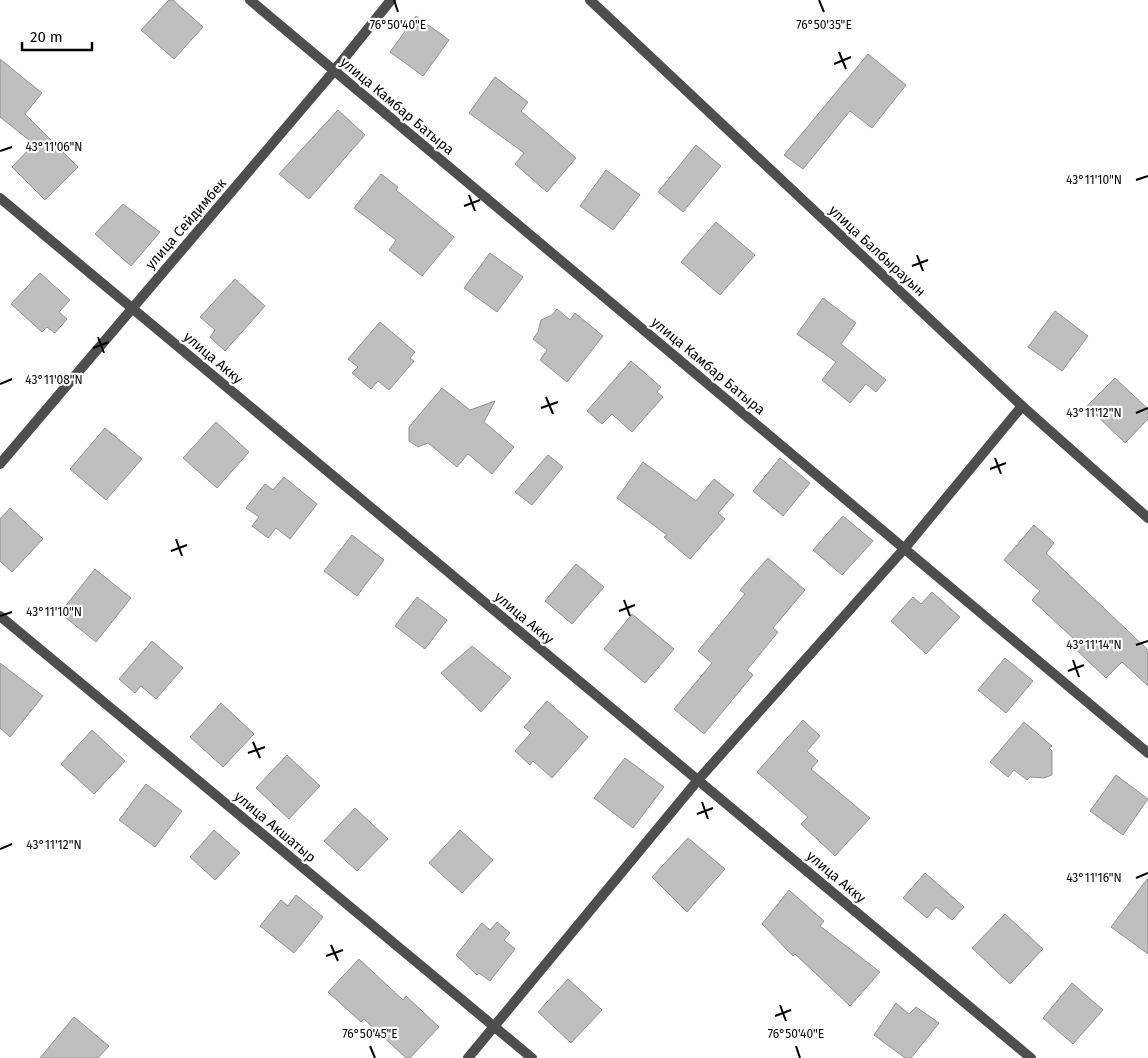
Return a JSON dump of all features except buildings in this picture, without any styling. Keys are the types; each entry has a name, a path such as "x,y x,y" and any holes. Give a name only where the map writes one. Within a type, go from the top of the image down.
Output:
{"street":[{"name":"улица Камбар Батыра","path":"250,0 1148,753"},
{"name":"улица Сейдимбек","path":"0,464 334,71 391,0"},
{"name":"улица Балбырауын","path":"590,0 1022,406 1148,518"},
{"name":"улица Акку","path":"0,198 1031,1058"},
{"path":"468,1058 698,780 904,549 1022,406"},
{"name":"улица Акшатыр","path":"0,616 532,1058"}]}
